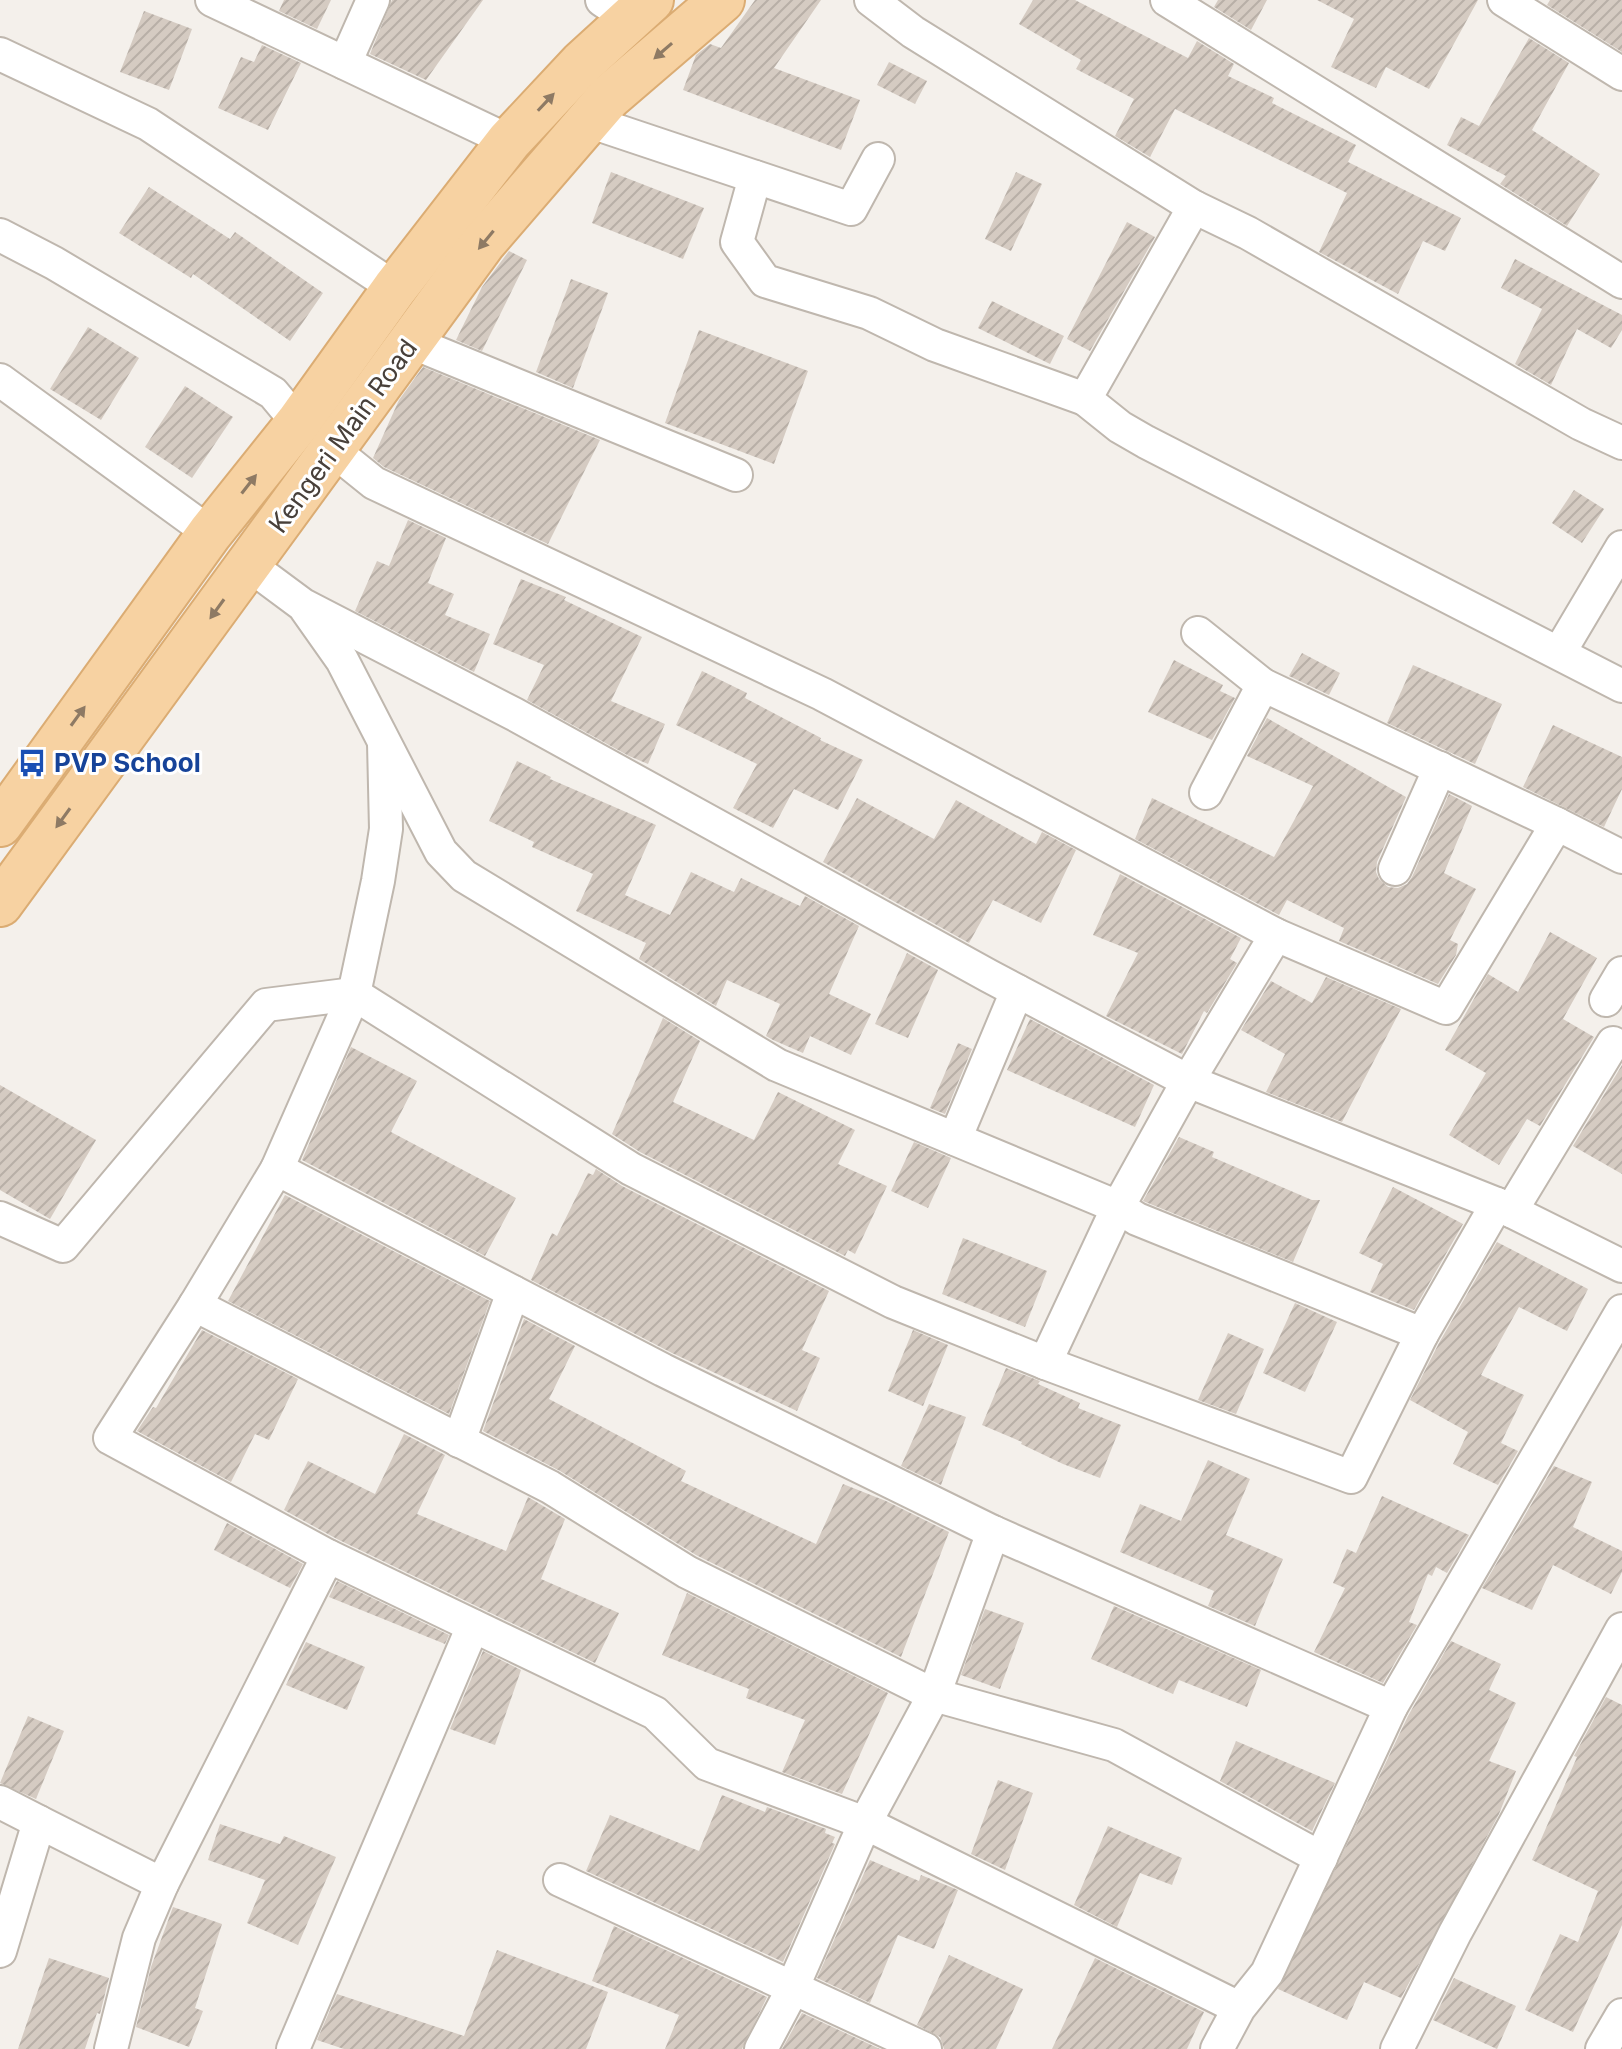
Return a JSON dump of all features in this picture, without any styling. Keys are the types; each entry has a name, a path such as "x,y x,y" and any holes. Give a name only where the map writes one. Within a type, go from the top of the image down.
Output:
{"main road":[{"name":"Kengeri Main Road","path":"0,904 483,243 609,97 722,0"},
{"name":"Kengeri Main Road","path":"0,824 210,533 298,423 395,288 509,141 582,63 627,6"}],"street":[{"path":"212,0 509,141"},
{"path":"345,63 373,0"},
{"path":"871,0 913,32 1194,207 1248,233 1581,424 1622,443"},
{"path":"1504,0 1622,74"},
{"path":"1175,2 1622,282"},
{"path":"0,54 148,124 395,288"},
{"path":"588,121 851,209 878,159"},
{"path":"755,177 737,242 765,281 869,313 935,345 1085,399 1120,427 1146,442 1622,686"},
{"path":"1085,399 1194,207"},
{"path":"0,235 54,263 273,393 298,423"},
{"path":"411,342 736,475"},
{"path":"0,380 210,533"},
{"path":"333,450 374,483 822,694 1276,935 1446,1008 1557,824"},
{"path":"1559,653 1622,547"},
{"path":"249,565 303,605 514,714 1017,991 1188,1081 1504,1207 1622,1266"},
{"path":"303,605 342,660 441,852 464,876 777,1065 1118,1207 1137,1219 1422,1334"},
{"path":"1198,633 1263,685 1622,857"},
{"path":"1206,793 1263,685"},
{"path":"384,743 386,829 354,994 277,1169 110,1438 328,1556 655,1713 707,1764 865,1823 1239,2008"},
{"path":"1395,869 1440,768"},
{"path":"1045,1363 1118,1207 1188,1081 1276,935"},
{"path":"955,1139 1017,991"},
{"path":"0,1218 63,1246 266,1005 354,994 631,1169 893,1302 1045,1363 1351,1477 1422,1334 1613,1043"},
{"path":"277,1169 663,1370 993,1532 1391,1707"},
{"path":"459,1441 513,1292"},
{"path":"195,1305 550,1487 687,1572 934,1695 1114,1745 1321,1858"},
{"path":"1217,2049 1239,2008 1267,1973 1391,1707 1622,1311"},
{"path":"761,2049 787,2000 865,1823 934,1695 993,1532"},
{"path":"111,2049 139,1938 162,1884 328,1556"},
{"path":"293,2049 473,1626"},
{"path":"1397,2049 1455,1933 1622,1629"},
{"path":"0,1802 162,1884"},
{"path":"0,1951 39,1822"},
{"path":"560,1880 925,2049"},
{"path":"1602,2049 1622,2015"}],"building":[{"path":"284,0 331,0 317,29 279,11"},
{"path":"392,0 483,0 426,80 370,54"},
{"path":"755,0 821,0 774,68 860,100 841,150 683,90 696,55 710,44 721,48"},
{"path":"1033,0 1075,0 1188,58 1197,41 1234,64 1228,76 1274,98 1272,103 1356,145 1348,162 1461,218 1445,251 1423,241 1398,294 1319,252 1347,193 1175,109 1150,157 1115,136 1134,99 1076,69 1081,60 1019,24"},
{"path":"1218,0 1267,0 1251,30 1214,7"},
{"path":"1317,0 1478,0 1429,89 1386,67 1376,88 1331,67 1354,19"},
{"path":"1550,0 1622,0 1622,52 1547,5"},
{"path":"144,11 192,29 169,90 120,72"},
{"path":"1529,38 1569,63 1532,130 1600,174 1567,226 1500,184 1506,176 1447,145 1461,117 1479,126"},
{"path":"262,45 301,63 268,130 218,108 241,57 254,62"},
{"path":"889,62 927,81 915,104 877,85"},
{"path":"611,172 704,208 683,259 592,223"},
{"path":"1016,172 1042,184 1011,251 985,239"},
{"path":"149,187 230,239 235,232 323,293 290,341 193,274 191,278 119,233"},
{"path":"1127,222 1155,237 1090,351 1067,339"},
{"path":"509,251 527,260 482,351 456,340 482,287"},
{"path":"1515,259 1622,315 1622,330 1611,348 1577,329 1551,385 1515,364 1542,309 1501,288"},
{"path":"571,279 608,293 573,388 536,372"},
{"path":"992,301 1064,336 1050,364 978,328"},
{"path":"88,327 139,358 101,420 50,389"},
{"path":"699,330 808,371 774,464 665,423"},
{"path":"423,367 600,440 548,544 384,467 373,458 399,400"},
{"path":"185,386 233,417 192,478 145,447"},
{"path":"1574,490 1604,509 1582,543 1552,523"},
{"path":"408,520 446,538 428,583 454,594 445,615 490,634 474,672 355,611 377,561 389,566"},
{"path":"521,579 566,597 564,600 642,637 611,701 665,724 648,764 527,700 544,665 493,644"},
{"path":"1302,653 1340,673 1329,695 1289,676"},
{"path":"1174,660 1223,685 1220,691 1235,698 1212,740 1148,712"},
{"path":"1413,665 1502,704 1475,764 1387,723"},
{"path":"702,671 747,693 745,698 820,740 863,760 838,810 794,789 773,828 733,808 757,764 676,725"},
{"path":"1267,718 1406,797 1377,862 1379,879 1388,887 1398,888 1407,884 1412,877 1449,794 1472,806 1444,873 1476,889 1450,940 1458,944 1456,955 1438,984 1339,941 1344,928 1287,900 1279,915 1135,839 1152,798 1274,857 1313,786 1247,756"},
{"path":"1553,725 1622,757 1622,789 1604,827 1523,787"},
{"path":"517,761 550,779 656,825 625,895 670,915 691,872 734,892 741,878 800,906 805,896 859,926 829,994 871,1014 851,1055 810,1036 803,1053 773,1040 766,1036 780,1004 727,980 716,1006 639,959 646,943 576,911 593,874 532,847 534,842 489,821"},
{"path":"857,798 934,839 956,800 1036,844 1042,832 1076,850 1041,923 993,900 969,943 823,862"},
{"path":"1120,874 1241,938 1230,959 1237,963 1207,1013 1204,1011 1182,1054 1106,1016 1138,953 1093,935"},
{"path":"1550,932 1597,958 1563,1019 1594,1037 1540,1126 1527,1119 1499,1165 1449,1135 1486,1073 1445,1050 1488,974 1518,992"},
{"path":"907,953 938,970 908,1038 875,1024"},
{"path":"1326,977 1401,1009 1342,1122 1266,1092 1285,1054 1241,1030 1271,981 1312,1003"},
{"path":"663,1018 700,1041 673,1102 754,1140 778,1092 855,1130 838,1164 887,1186 855,1254 848,1250 845,1256 640,1152 612,1134"},
{"path":"1030,1019 1154,1085 1135,1127 1007,1070"},
{"path":"958,1043 972,1049 945,1114 930,1108"},
{"path":"351,1047 417,1081 391,1132 516,1198 485,1256 302,1160"},
{"path":"1622,1065 1622,1174 1573,1146"},
{"path":"0,1085 96,1140 50,1219 0,1190"},
{"path":"1179,1137 1214,1152 1212,1157 1312,1200 1320,1200 1293,1262 1143,1201"},
{"path":"914,1142 951,1158 928,1208 891,1191"},
{"path":"596,1169 622,1186 829,1291 802,1350 820,1358 797,1411 672,1353 531,1280 552,1233 557,1236 588,1173 593,1175"},
{"path":"1393,1187 1463,1224 1414,1310 1370,1292 1383,1264 1359,1253"},
{"path":"285,1195 490,1301 449,1414 228,1301"},
{"path":"963,1238 1047,1271 1025,1327 942,1294"},
{"path":"1497,1242 1588,1289 1567,1331 1519,1307 1481,1375 1524,1395 1501,1443 1518,1451 1498,1485 1453,1464 1468,1432 1410,1400"},
{"path":"1295,1303 1337,1322 1305,1392 1263,1373"},
{"path":"524,1319 575,1346 549,1399 686,1471 681,1481 816,1544 843,1484 949,1532 901,1657 696,1555 560,1471 483,1431"},
{"path":"202,1330 298,1379 269,1440 255,1434 231,1482 137,1431 153,1407 156,1408"},
{"path":"913,1330 948,1345 923,1406 888,1391"},
{"path":"1228,1333 1264,1349 1236,1414 1198,1400"},
{"path":"1006,1368 1040,1381 1038,1384 1080,1403 1078,1408 1121,1425 1100,1478 982,1425"},
{"path":"929,1404 966,1417 941,1485 901,1466"},
{"path":"404,1434 445,1455 417,1514 506,1551 528,1497 565,1519 541,1579 619,1613 595,1663 337,1539 284,1510 308,1461 375,1494"},
{"path":"1208,1460 1250,1479 1226,1535 1283,1559 1255,1626 1208,1606 1214,1591 1120,1552 1140,1504 1181,1521"},
{"path":"1554,1466 1592,1482 1573,1527 1622,1551 1622,1572 1611,1594 1553,1565 1532,1610 1482,1588"},
{"path":"1382,1496 1469,1535 1447,1573 1436,1567 1432,1576 1428,1574 1409,1622 1417,1625 1383,1683 1314,1652 1345,1588 1333,1583 1347,1549 1356,1553"},
{"path":"227,1523 303,1564 290,1588 214,1550"},
{"path":"337,1581 449,1635 445,1644 329,1597"},
{"path":"687,1593 888,1693 842,1794 782,1772 805,1720 746,1698 749,1689 662,1655"},
{"path":"1114,1606 1261,1670 1247,1707 1179,1680 1173,1694 1091,1659"},
{"path":"985,1609 1024,1623 1000,1689 961,1675"},
{"path":"1451,1641 1501,1664 1489,1690 1516,1703 1489,1761 1516,1771 1499,1814 1401,1998 1364,1982 1347,2020 1278,1989 1408,1716"},
{"path":"306,1642 365,1667 347,1710 286,1685"},
{"path":"483,1651 521,1670 495,1745 450,1729"},
{"path":"1606,1697 1622,1705 1622,1925 1573,2032 1525,2010 1560,1934 1578,1942 1598,1891 1532,1860 1577,1757 1574,1756"},
{"path":"28,1716 64,1731 36,1799 0,1783"},
{"path":"1236,1741 1335,1783 1312,1831 1220,1781"},
{"path":"998,1780 1033,1793 1005,1870 971,1854"},
{"path":"722,1795 765,1812 767,1807 826,1829 825,1833 835,1837 832,1843 835,1844 783,1962 586,1871 610,1815 699,1851"},
{"path":"220,1824 280,1844 284,1836 336,1857 298,1945 247,1923 265,1880 208,1860"},
{"path":"1108,1826 1182,1858 1172,1885 1140,1873 1117,1927 1074,1905"},
{"path":"870,1860 919,1881 921,1875 958,1890 934,1949 898,1935 870,2003 817,1978"},
{"path":"173,1907 222,1924 195,2008 203,2011 189,2047 136,2027 151,1967"},
{"path":"614,1926 767,1997 742,2049 665,2049 679,2015 592,1981"},
{"path":"497,1950 608,1992 586,2049 344,2049 317,2040 337,1994 464,2036"},
{"path":"949,1955 1023,1989 996,2049 944,2049 940,2037 917,2025"},
{"path":"49,1958 109,1978 100,2014 97,2013 85,2049 18,2049"},
{"path":"1095,1958 1204,2012 1187,2049 1052,2049"},
{"path":"1454,1978 1516,2006 1497,2049 1433,2020"},
{"path":"802,2013 880,2049 782,2049"}],"place":[{"name":"PVP School","path":"32,763"}]}
